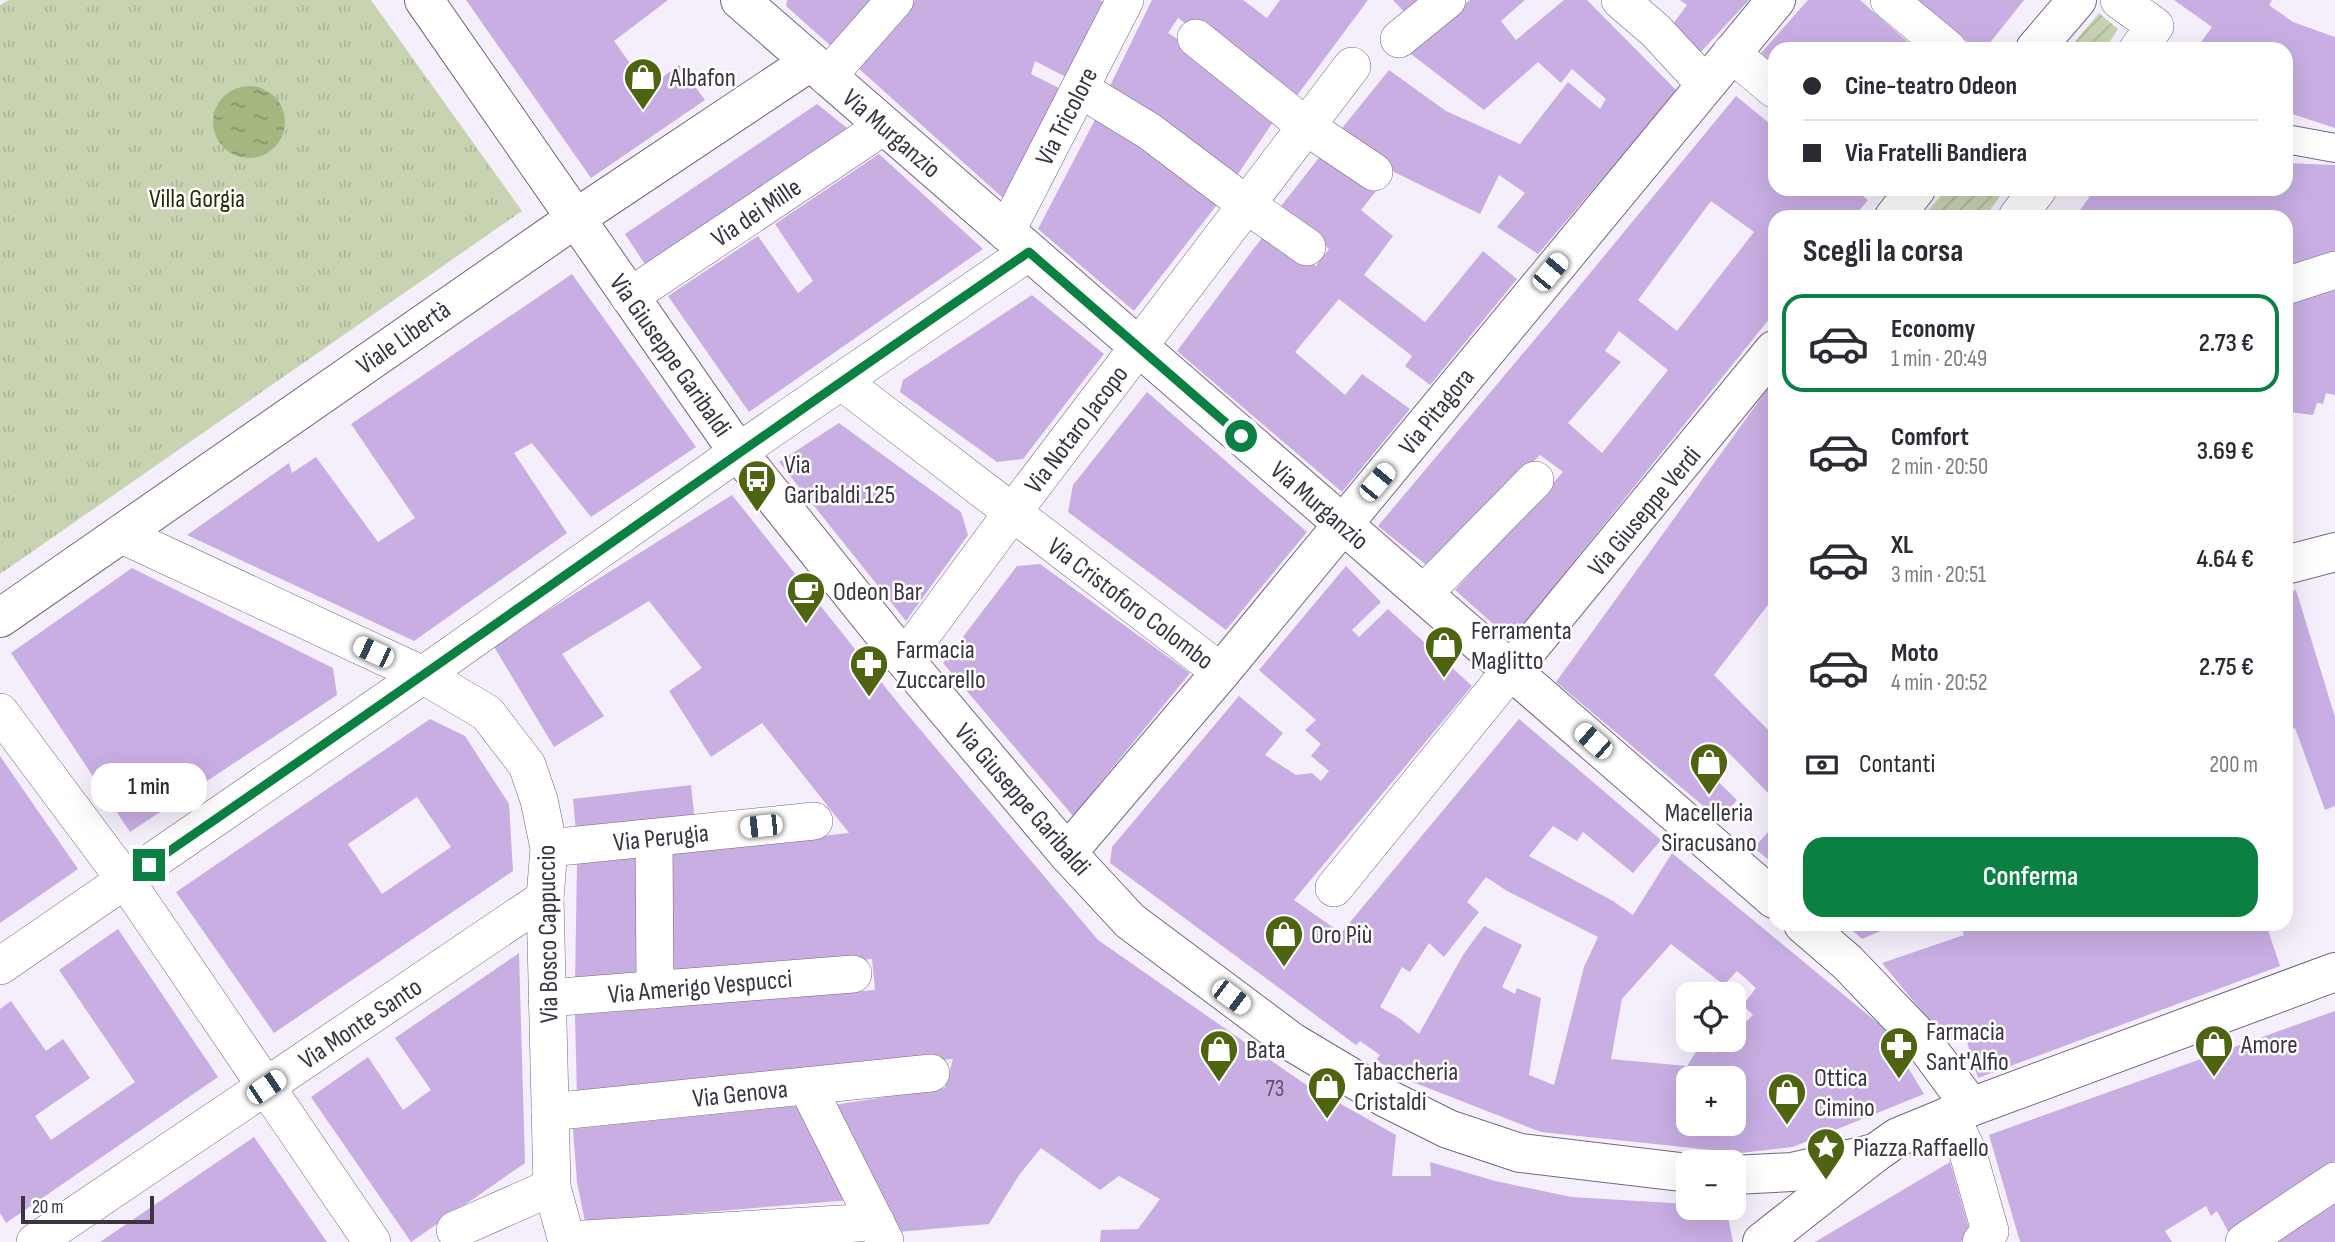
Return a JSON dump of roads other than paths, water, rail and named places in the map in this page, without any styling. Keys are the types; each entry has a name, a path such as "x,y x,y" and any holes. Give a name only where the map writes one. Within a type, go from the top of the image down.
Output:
{"main road":[{"name":"Via Giuseppe Garibaldi","path":"424,0 738,452 904,659 1067,853 1130,921 1292,1042 1384,1097 1448,1129 1520,1153 1676,1171"},
{"name":"Via Pitagora","path":"1067,853 1221,672 1776,0"},
{"path":"2041,42 2077,0"},
{"name":"Via Murganzio","path":"753,5 819,70 1768,894"},
{"name":"Viale Libertà","path":"0,618 576,218 819,70"},
{"name":"Via Giuseppe Verdi","path":"1511,670 1768,357"},
{"path":"2293,563 2335,552"},
{"path":"1811,931 1847,962 1921,1039 1961,1111"},
{"path":"1762,1242 1898,1137 2335,972"},
{"path":"1746,1174 1792,1172 1875,1153"}],"street":[{"path":"819,70 895,0"},
{"name":"Via Tricolore","path":"1018,242 1080,89 1125,0"},
{"path":"1399,39 1447,0"},
{"path":"1620,0 1652,15 1706,83"},
{"path":"1889,0 1940,42"},
{"path":"2119,0 2155,26 2143,42"},
{"path":"1196,38 1307,127 1374,172"},
{"path":"1731,53 1768,84"},
{"name":"Via Notaro Jacopo","path":"904,659 1352,66"},
{"path":"1080,89 1149,131 1307,247"},
{"name":"Via dei Mille","path":"629,297 884,126"},
{"path":"2293,140 2335,148"},
{"path":"0,966 423,676 841,381 1018,242"},
{"path":"2293,284 2335,270"},
{"name":"Via Cristoforo Colombo","path":"841,381 1221,672"},
{"path":"1423,594 1535,480"},
{"name":"Via Bosco Cappuccio","path":"120,534 423,676 487,713 527,765 539,800 549,848 545,898 552,1187 567,1241"},
{"path":"1334,888 1511,670"},
{"path":"0,712 126,881 372,1242"},
{"name":"Via Perugia","path":"549,848 814,821"},
{"path":"654,838 655,990"},
{"name":"Via Monte Santo","path":"35,1242 545,898"},
{"name":"Via Amerigo Vespucci","path":"547,998 853,974"},
{"name":"Via Genova","path":"550,1112 931,1073"},
{"path":"567,1241 881,1232 807,1086"},
{"path":"1961,1111 1967,1150 1990,1231 1981,1242"},
{"path":"2244,1242 2335,1181"},
{"path":"447,1236 552,1187"}],"water":[{"path":"256,86 275,96 283,108 283,136 275,148 263,156 242,158 223,148 215,136 213,115 223,96 235,88"}],"place":[{"name":"Albafon","path":"643,111"},
{"name":"Via Garibaldi 125","path":"757,513"},
{"name":"Odeon Bar","path":"806,625"},
{"name":"Ferramenta Maglitto","path":"1444,679"},
{"name":"Farmacia Zuccarello","path":"869,698"},
{"name":"Macelleria Siracusano","path":"1709,796"},
{"name":"Oro Più","path":"1284,968"},
{"name":"Amore","path":"2214,1078"},
{"name":"Farmacia Sant'Alfio","path":"1899,1080"},
{"name":"Bata","path":"1219,1083"},
{"name":"Tabaccheria Cristaldi","path":"1327,1120"},
{"name":"Ottica Cimino","path":"1787,1126"},
{"name":"Piazza Raffaello","path":"1826,1181"}],"park label":[{"name":"Villa Gorgia","path":"197,198"}]}
